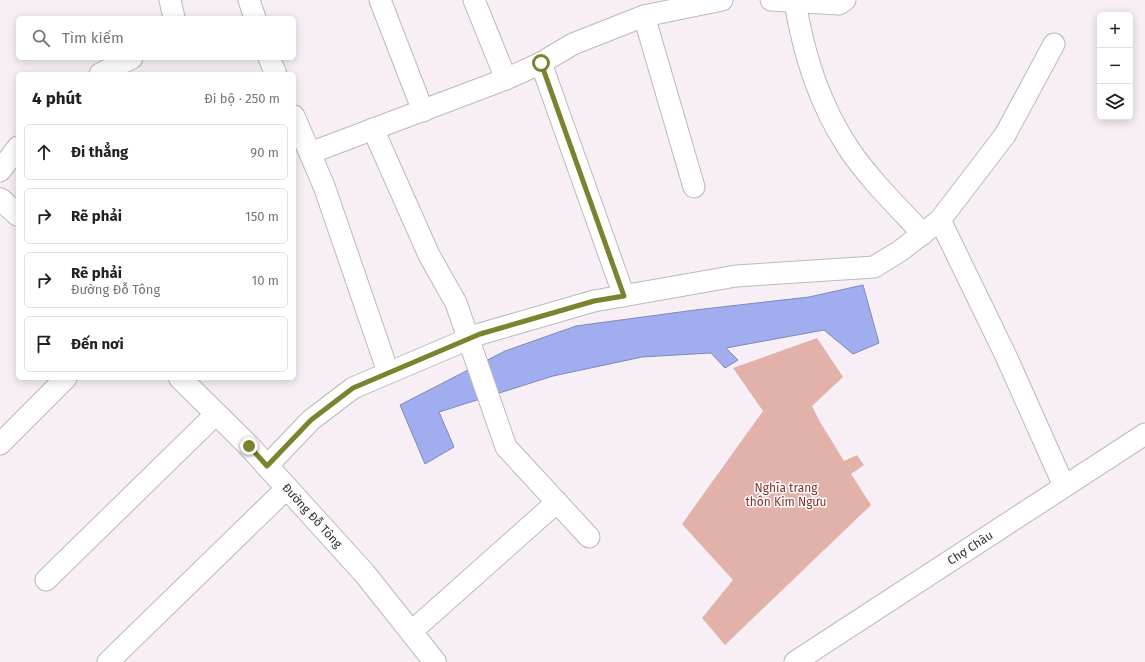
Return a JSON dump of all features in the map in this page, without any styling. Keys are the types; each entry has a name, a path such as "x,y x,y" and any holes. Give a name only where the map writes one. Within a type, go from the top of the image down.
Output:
{"main road":[{"path":"0,199 16,213"},
{"name":"Đường Đỗ Tông","path":"182,380 267,466 365,574 435,662"}],"street":[{"path":"170,0 174,16"},
{"path":"249,0 253,16"},
{"path":"380,0 423,110"},
{"path":"474,0 506,78"},
{"path":"771,0 839,4 845,0"},
{"path":"310,153 506,78 541,63 574,44 646,10 716,1"},
{"path":"795,2 807,61 819,94 831,118 859,162 923,234"},
{"path":"646,10 694,187"},
{"path":"267,466 311,420 353,388 388,372 471,345 594,301 736,276 874,267 900,252 940,220 1005,135 1054,44"},
{"path":"104,72 128,60"},
{"path":"270,60 275,72"},
{"path":"541,63 624,296"},
{"path":"296,121 324,186 388,372"},
{"path":"373,129 429,255 454,298 506,447 589,537"},
{"path":"0,171 16,150"},
{"path":"940,220 1006,356 1064,486"},
{"path":"0,444 64,380"},
{"path":"46,580 216,414"},
{"name":"Chợ Châu","path":"795,662 1145,434"},
{"path":"108,662 287,488"},
{"path":"411,632 557,502"}],"green space":[{"name":"Nghĩa trang thôn Kim Ngưu","path":"817,338 843,377 812,406 844,461 857,455 864,465 851,474 871,505 725,645 702,618 733,580 682,524 763,411 733,368"}],"water":[{"path":"863,285 879,343 853,354 824,330 726,348 738,360 725,368 711,353 642,357 553,376 439,412 454,447 425,464 400,405 505,351 576,326 809,297"}],"route":[{"path":"249,446 267,466 311,420 353,388 468,338 594,301 624,296 541,63"}]}
